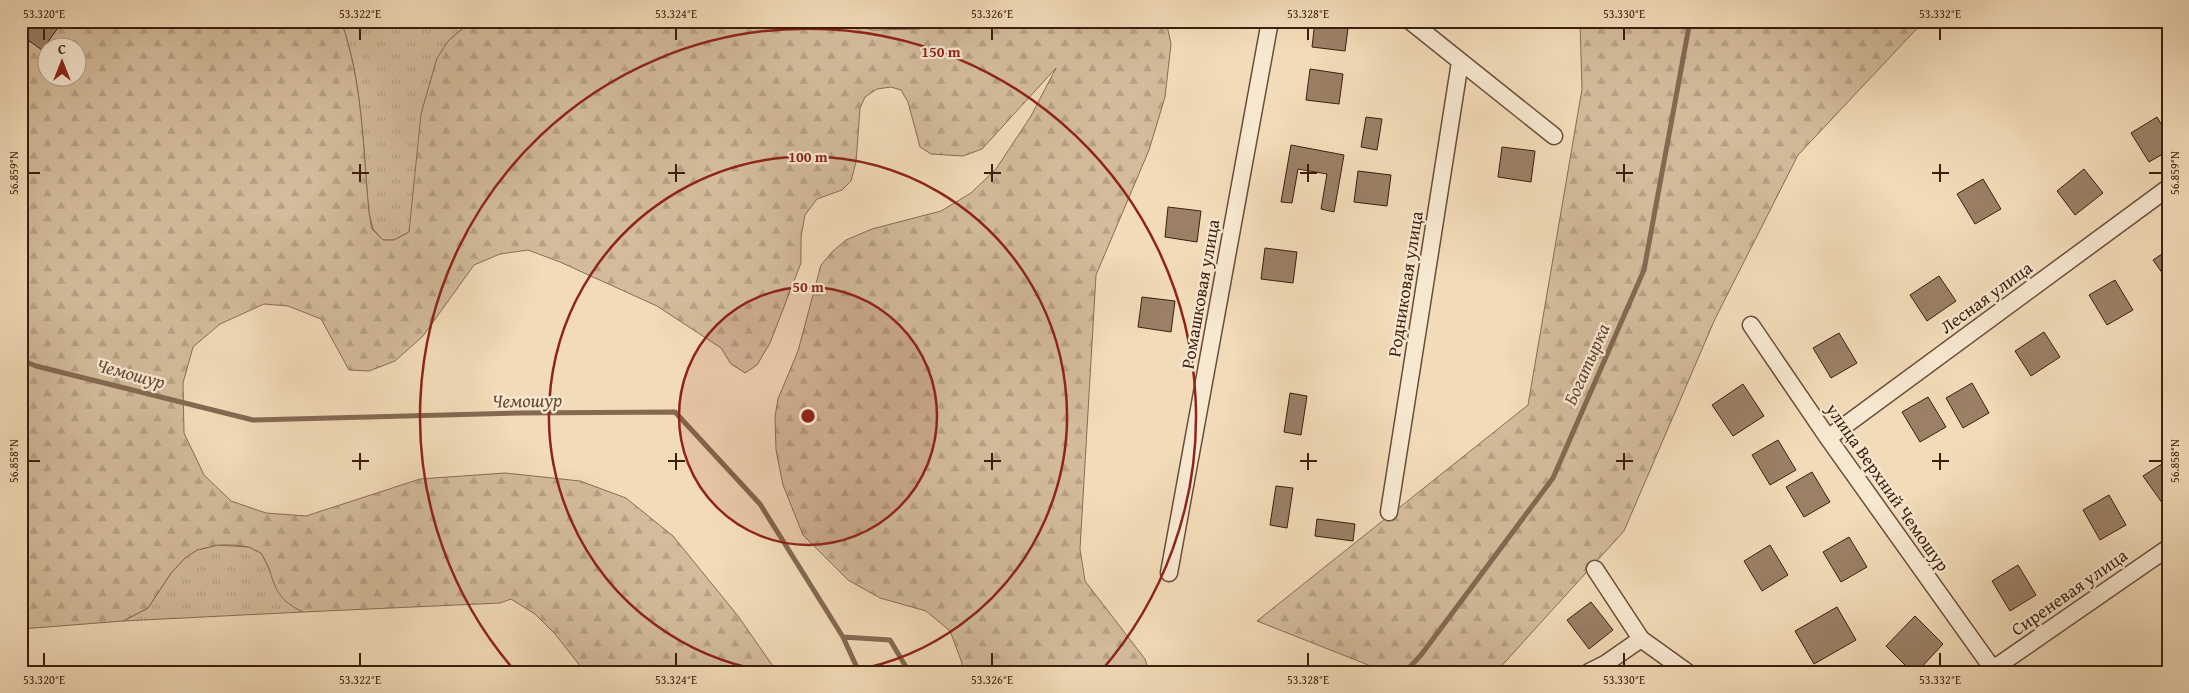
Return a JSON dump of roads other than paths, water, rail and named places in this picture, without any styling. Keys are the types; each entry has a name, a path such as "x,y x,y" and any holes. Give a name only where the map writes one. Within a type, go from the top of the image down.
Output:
{"street":[{"name":"Ромашковая улица","path":"1169,574 1270,21"},
{"path":"1410,21 1554,136"},
{"name":"Родниковая улица","path":"1389,512 1460,62"},
{"name":"Лесная улица","path":"1828,438 2168,188"},
{"name":"улица Верхний Чемошур","path":"1751,325 1828,438 1994,670"},
{"name":"Сиреневая улица","path":"1994,670 2168,548"},
{"path":"1595,569 1641,639 1687,672"},
{"path":"1589,672 1605,664 1641,639"}],"waterway":[{"name":"Богатырка","path":"1405,672 1421,655 1553,478 1644,270 1690,21"},
{"name":"Чемошур","path":"21,360 36,366 253,420 520,413 675,412 760,504 843,637 890,640 909,672"},
{"path":"843,637 859,672"}]}
